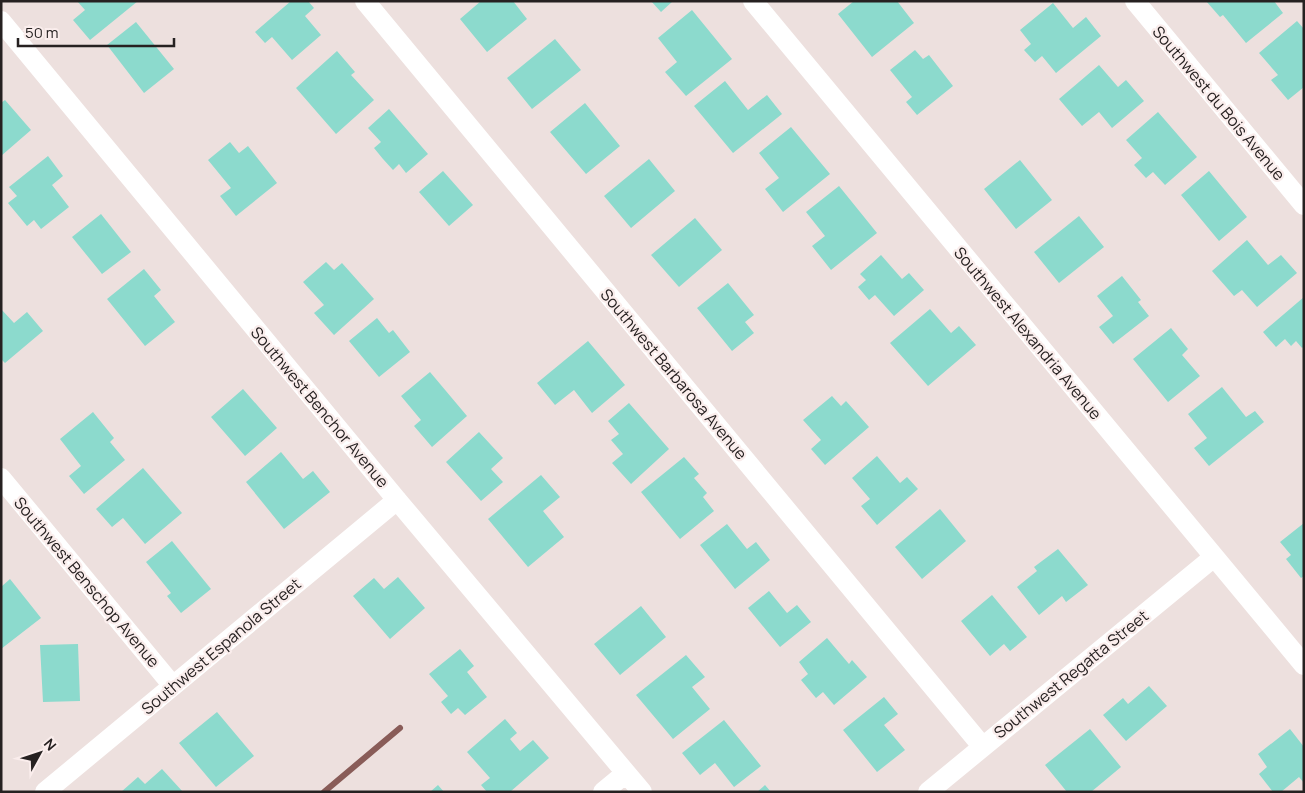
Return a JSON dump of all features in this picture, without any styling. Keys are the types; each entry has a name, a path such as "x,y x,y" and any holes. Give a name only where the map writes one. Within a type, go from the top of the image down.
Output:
{"street":[{"name":"Southwest Barbarosa Avenue","path":"365,1 982,746"},
{"name":"Southwest Alexandria Avenue","path":"753,1 1304,664"},
{"name":"Southwest du Bois Avenue","path":"1135,1 1304,205"},
{"name":"Southwest Benchor Avenue","path":"1,21 397,500 642,792"},
{"name":"Southwest Benschop Avenue","path":"1,478 174,686"},
{"name":"Southwest Espanola Street","path":"45,792 397,500"},
{"name":"Southwest Regatta Street","path":"928,792 1214,557"},
{"path":"603,792 626,773"}],"building":[{"path":"77,1 138,1 90,40 73,20 85,10"},
{"path":"291,1 308,1 314,8 305,16 321,35 292,60 272,37 265,43 255,32"},
{"path":"481,1 513,1 527,19 487,52 460,19"},
{"path":"651,1 673,1 661,12"},
{"path":"854,1 897,1 914,23 872,57 838,14"},
{"path":"1206,1 1274,1 1283,13 1246,43 1223,15 1220,17"},
{"path":"1053,3 1073,28 1086,17 1101,36 1056,73 1042,56 1035,62 1024,50 1031,44 1020,30"},
{"path":"692,10 732,59 686,96 665,72 677,62 658,38"},
{"path":"1297,21 1304,29 1304,87 1288,100 1271,80 1278,75 1259,53"},
{"path":"136,22 174,69 144,93 107,45"},
{"path":"555,39 581,70 532,109 507,78"},
{"path":"915,50 923,59 929,55 953,86 917,115 906,102 912,97 890,70"},
{"path":"337,51 355,72 351,75 374,100 336,134 296,88"},
{"path":"1099,65 1118,87 1126,80 1144,101 1112,128 1099,112 1082,126 1059,99"},
{"path":"725,81 748,110 767,95 782,114 733,153 694,106"},
{"path":"5,100 31,130 1,156 1,103"},
{"path":"585,103 620,146 586,174 550,132"},
{"path":"389,109 428,154 406,173 399,164 393,170 383,159 374,148 381,142 368,128"},
{"path":"1158,112 1197,157 1165,185 1153,172 1146,178 1134,165 1142,158 1126,140"},
{"path":"791,127 830,174 783,212 765,189 779,178 759,153"},
{"path":"230,142 239,153 248,146 277,183 236,216 220,196 231,188 208,160"},
{"path":"48,156 63,176 52,185 69,207 41,229 34,220 27,226 8,203 17,196 9,187"},
{"path":"649,159 675,191 631,228 604,196"},
{"path":"1020,160 1052,200 1016,229 984,189"},
{"path":"443,171 473,205 449,226 419,192"},
{"path":"1209,171 1247,217 1219,241 1181,195"},
{"path":"839,186 877,233 831,270 812,246 825,236 806,212"},
{"path":"101,214 131,252 102,274 72,237"},
{"path":"1079,216 1104,247 1059,283 1034,252"},
{"path":"695,218 722,250 679,287 651,255"},
{"path":"1247,240 1268,265 1281,255 1297,273 1257,307 1242,290 1234,296 1212,271"},
{"path":"881,255 902,279 909,273 924,290 894,316 875,295 869,300 858,287 866,280 860,274"},
{"path":"326,262 334,270 342,263 374,299 334,335 314,313 324,305 303,282"},
{"path":"144,269 161,290 154,296 175,322 145,346 107,299"},
{"path":"1122,276 1141,300 1138,302 1149,316 1113,344 1099,327 1113,316 1097,296"},
{"path":"728,283 754,315 745,322 754,333 732,351 697,308"},
{"path":"1304,297 1304,346 1302,348 1296,341 1291,346 1285,339 1276,347 1263,332"},
{"path":"1,309 14,323 27,312 43,331 5,363 1,361"},
{"path":"930,309 951,333 959,326 976,345 928,386 890,343"},
{"path":"377,318 389,333 393,330 410,352 379,377 349,341"},
{"path":"1171,328 1188,349 1182,355 1200,376 1168,402 1133,359"},
{"path":"588,341 625,385 592,413 574,390 555,405 537,383"},
{"path":"430,372 467,416 432,447 414,426 421,420 401,396"},
{"path":"1222,387 1246,417 1255,411 1264,422 1209,466 1194,448 1207,438 1188,414"},
{"path":"243,389 277,428 245,456 211,417"},
{"path":"832,396 841,406 846,401 869,427 825,465 811,449 821,440 803,420"},
{"path":"629,403 669,449 631,484 612,463 623,454 611,440 619,434 608,421"},
{"path":"93,412 114,438 110,442 125,460 84,494 69,476 81,466 60,439"},
{"path":"479,432 503,458 491,469 503,482 481,501 446,462"},
{"path":"281,452 303,479 313,471 330,492 284,529 246,482"},
{"path":"877,456 900,483 907,477 918,489 877,525 861,506 870,499 852,478"},
{"path":"684,457 699,474 694,478 707,493 703,497 714,511 680,539 641,492"},
{"path":"143,468 182,513 145,544 123,518 112,527 96,509"},
{"path":"541,475 560,497 543,511 564,537 528,567 488,519"},
{"path":"940,509 966,541 922,579 895,547"},
{"path":"1304,523 1304,576 1301,578 1286,559 1291,555 1280,542"},
{"path":"727,524 747,549 756,542 770,560 735,589 700,545"},
{"path":"172,541 211,589 181,613 167,596 171,593 146,562"},
{"path":"1058,549 1088,585 1066,602 1062,596 1039,615 1017,587 1037,571 1034,567"},
{"path":"398,577 425,608 390,639 353,596 374,578 384,589"},
{"path":"10,579 41,618 1,649 1,587"},
{"path":"769,591 787,613 797,605 811,622 780,647 748,608"},
{"path":"992,595 1027,637 1010,651 1004,644 990,656 961,621"},
{"path":"641,606 666,637 620,675 594,644"},
{"path":"827,638 849,664 852,660 867,677 834,705 823,692 816,698 801,680 808,674 799,662"},
{"path":"78,644 80,701 43,702 40,645"},
{"path":"460,649 474,666 467,672 487,697 465,715 458,708 451,714 441,702 448,696 429,674"},
{"path":"686,655 705,677 692,687 710,709 673,739 636,695"},
{"path":"1149,686 1167,706 1126,741 1103,715 1123,698 1128,704"},
{"path":"884,697 898,714 884,725 905,750 877,772 843,730"},
{"path":"217,712 254,756 216,787 179,743"},
{"path":"505,719 517,733 510,739 520,751 533,740 549,758 510,792 487,792 481,785 490,778 467,752"},
{"path":"724,720 761,766 734,787 715,763 700,775 682,753"},
{"path":"1090,729 1121,767 1091,792 1067,792 1045,765"},
{"path":"1290,729 1304,747 1304,783 1299,777 1281,792 1273,792 1259,774 1267,767 1258,754"},
{"path":"162,769 183,792 121,792 138,777 145,784"},
{"path":"438,785 444,792 430,792"},
{"path":"765,785 771,792 757,792"}],"waterway":[{"path":"324,792 400,728"}]}
